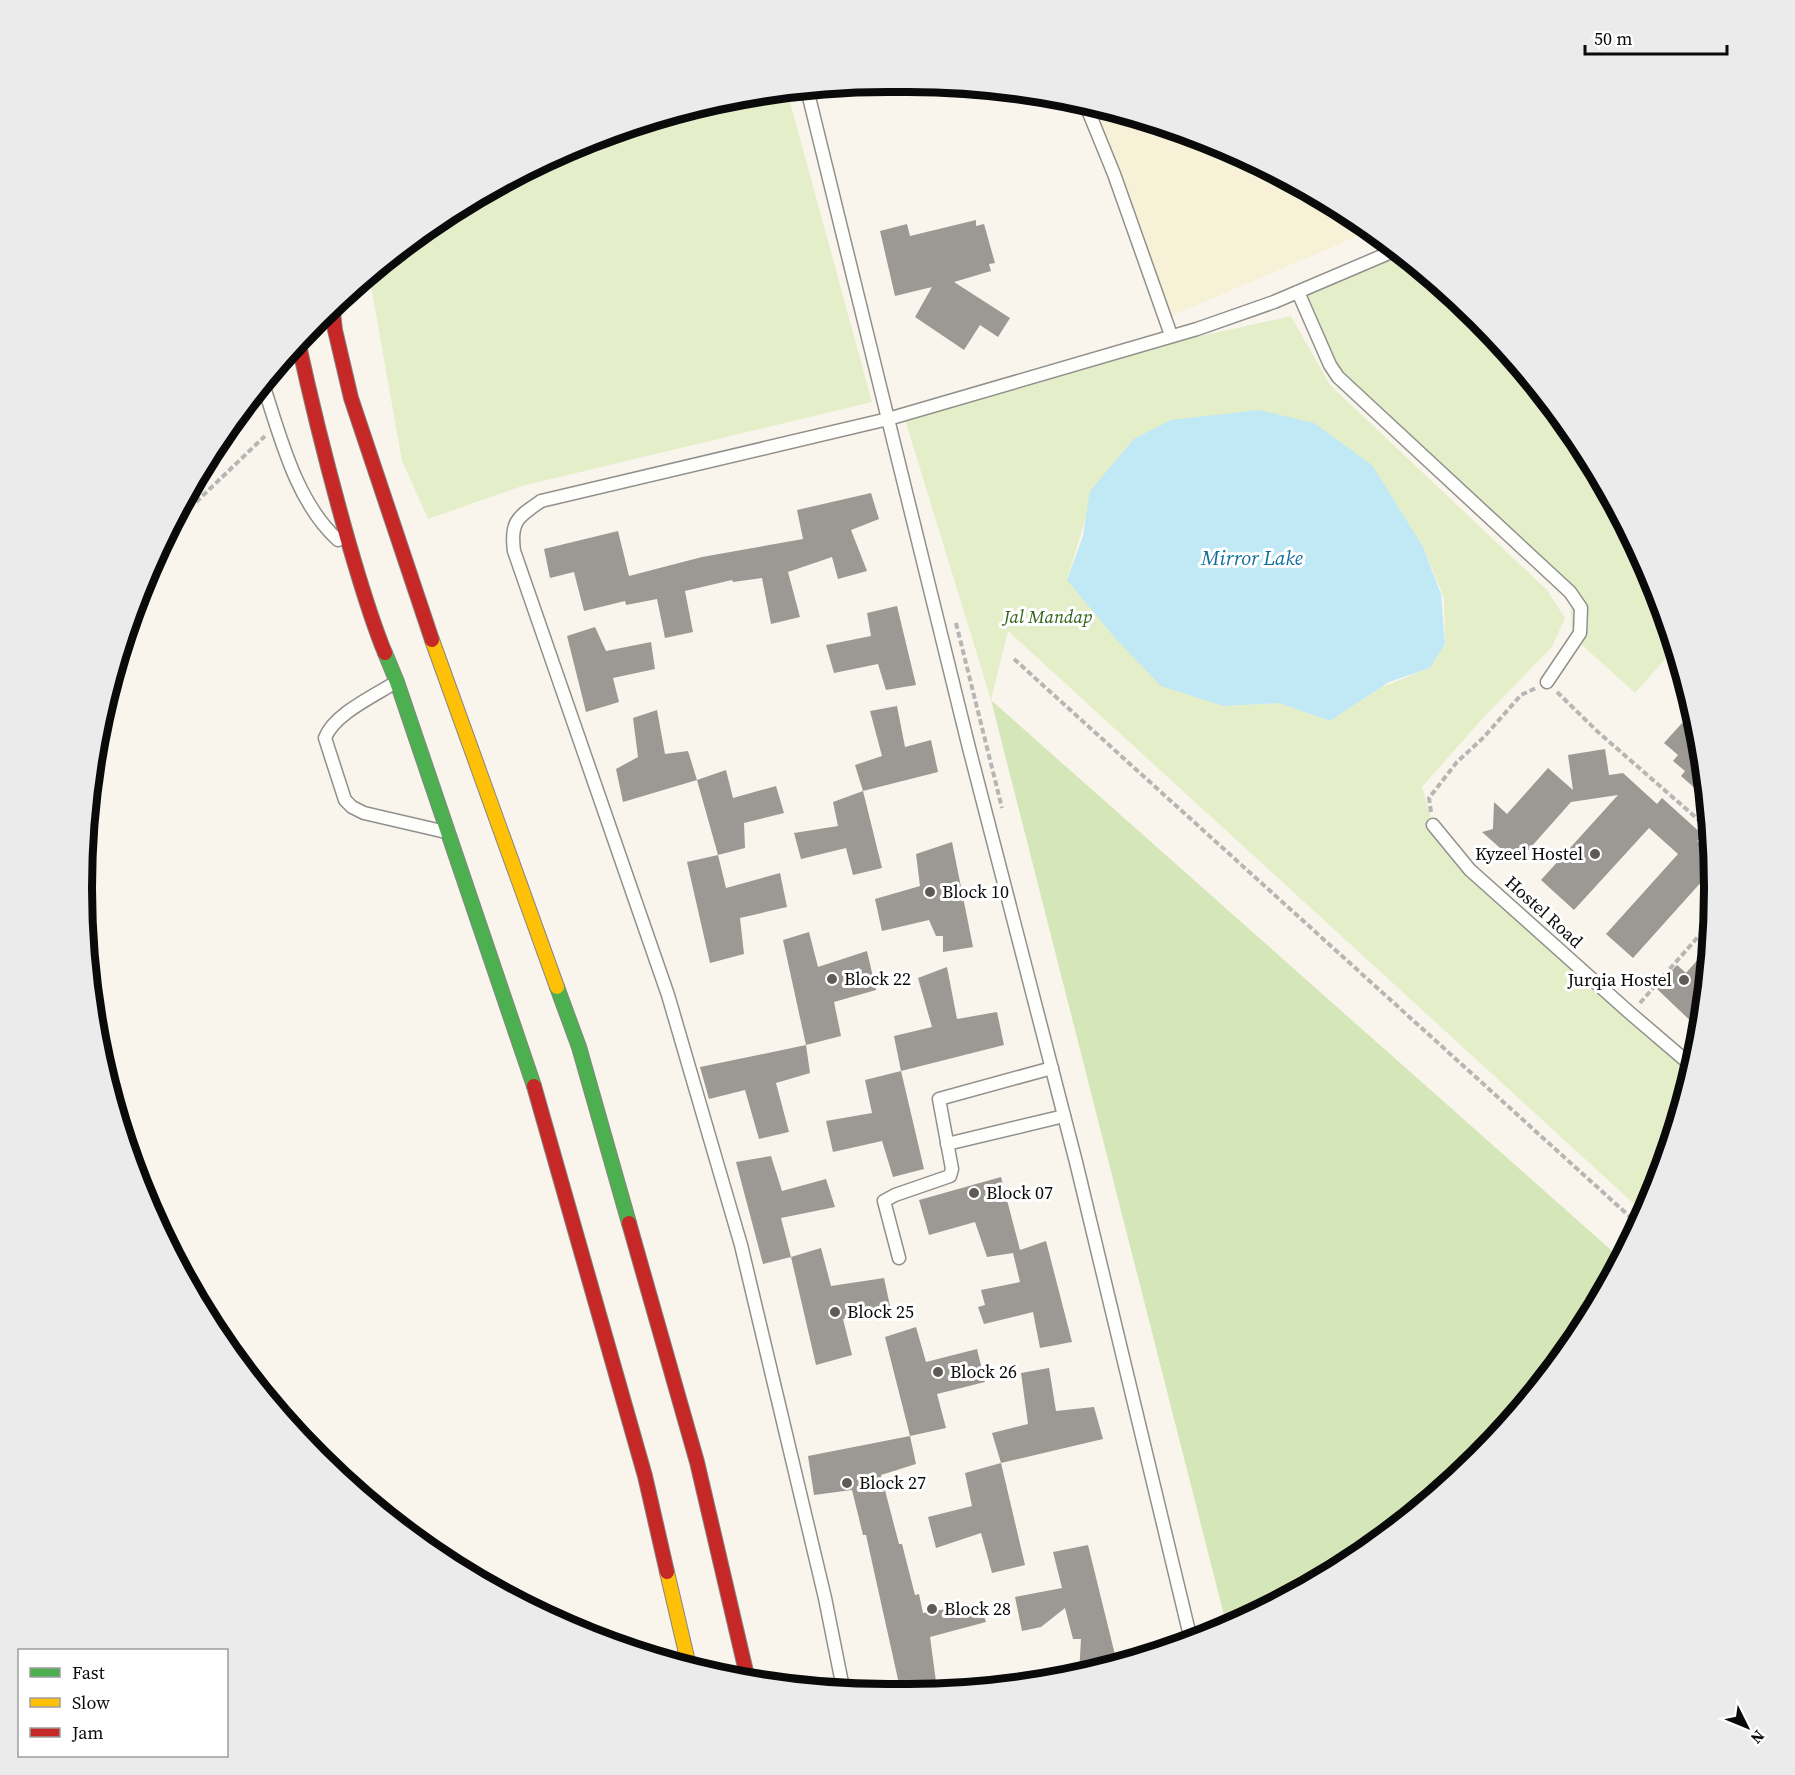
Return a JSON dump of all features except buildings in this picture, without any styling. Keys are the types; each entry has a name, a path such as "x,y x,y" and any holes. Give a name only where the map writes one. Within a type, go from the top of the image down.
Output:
{"street":[{"path":"333,317 351,398 435,662 579,1047 697,1462 746,1670"},
{"path":"300,352 314,415 372,622 401,680 447,832 528,1065 645,1476 687,1657"}],"lane":[{"path":"809,96 969,748 1064,1116 1189,1631"},
{"path":"1089,113 1114,174 1171,335"},
{"path":"842,1682 825,1598 741,1245 668,995 514,551 512,534 520,516 541,501 888,418 1219,321 1274,302 1388,253"},
{"path":"1298,292 1330,365 1338,377 1570,592 1581,608 1580,633 1547,682"},
{"path":"265,392 288,460 304,495 332,534 352,552"},
{"path":"401,680 340,718 328,730 325,738 345,800 352,807 364,813 447,832"},
{"name":"Hostel Road","path":"1433,825 1470,870 1684,1059"},
{"path":"899,1258 884,1201 950,1176 952,1169 939,1099 1052,1068"},
{"path":"947,1144 1064,1116"}],"path":[{"path":"186,511 276,425"},
{"path":"1014,659 1631,1218"},
{"path":"1433,825 1429,798 1457,762 1484,737 1521,695 1547,682 1598,732 1701,822"},
{"path":"1630,1013 1702,932"}],"shaded area":[{"path":"1089,113 1163,134 1212,152 1306,198 1362,234 1171,316"}],"green space":[{"path":"865,92 841,98 840,93"},
{"path":"789,98 872,402 522,486 428,519 402,461 370,283 403,256 489,198 583,152 681,119 732,107"},
{"path":"1392,256 1432,289 1506,363 1569,445 1597,490 1643,583 1668,656 1635,693 1572,636 1570,592 1330,365 1298,292"},
{"name":"Jal Mandap","path":"1291,316 1330,385 1547,590 1565,618 1552,647 1483,718 1422,787 1433,825 1682,1067 1661,1143 1637,1206 1008,631 991,700 903,413 1061,367","holes":["1096,484 1423,547 1444,598 1445,644 1430,668 1382,687 1330,721 1279,703 1223,706 1067,580"]},
{"path":"991,700 1614,1253 1597,1286 1539,1372 1506,1412 1432,1486 1392,1519 1306,1577 1225,1617"}],"water":[{"name":"Mirror Lake","path":"1259,410 1314,423 1372,465 1423,547 1441,594 1445,644 1430,668 1389,682 1330,721 1279,703 1223,706 1161,686 1115,638 1067,580 1083,536 1090,491 1134,439 1171,420"}],"traffic: fast":[{"path":"385,653 397,682 534,1086"},
{"path":"557,987 579,1047 629,1223"}],"traffic: slow":[{"path":"432,640 557,987"},
{"path":"667,1572 687,1657"}],"traffic: jam":[{"path":"333,317 351,398 432,640"},
{"path":"300,351 342,519 385,653"},
{"path":"534,1086 645,1476 667,1572"},
{"path":"629,1223 697,1462 746,1670"}],"place":[{"name":"Kyzeel Hostel","path":"1595,854"},
{"name":"Block 10","path":"930,892"},
{"name":"Block 22","path":"832,979"},
{"name":"Jurqia Hostel","path":"1684,980"},
{"name":"Block 07","path":"974,1193"},
{"name":"Block 25","path":"835,1312"},
{"name":"Block 26","path":"938,1372"},
{"name":"Block 27","path":"847,1483"},
{"name":"Block 28","path":"932,1609"}]}
